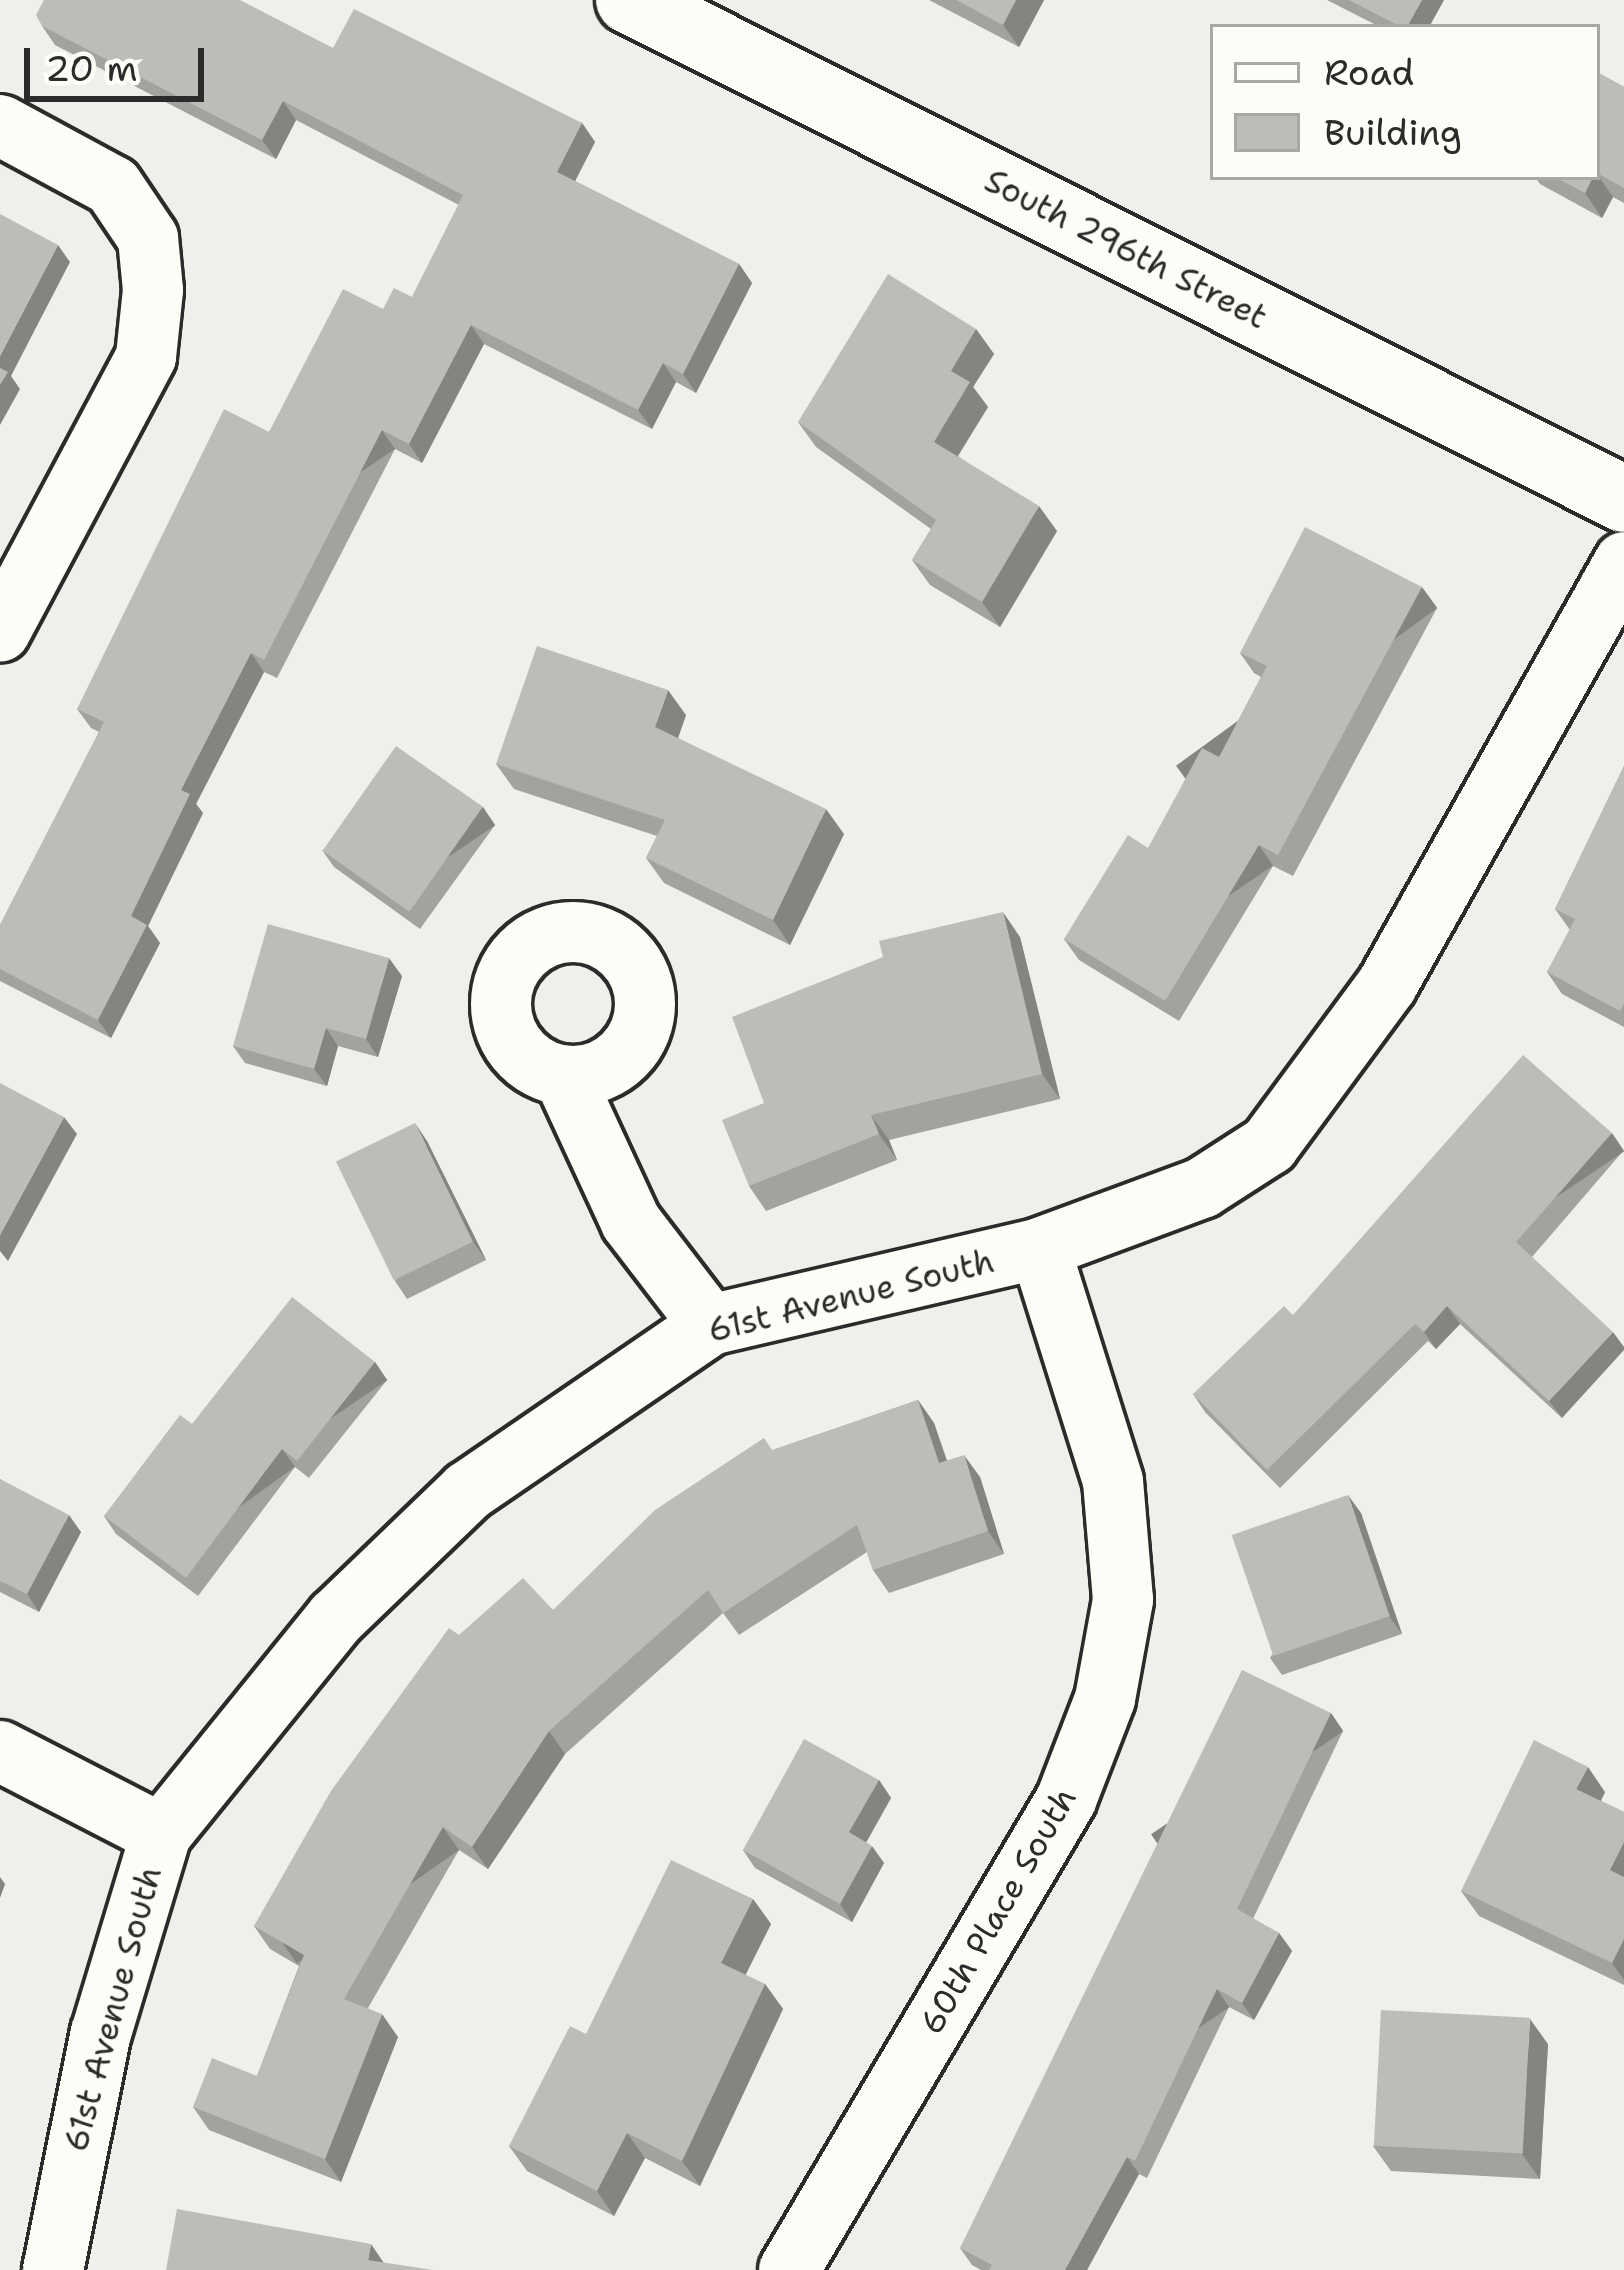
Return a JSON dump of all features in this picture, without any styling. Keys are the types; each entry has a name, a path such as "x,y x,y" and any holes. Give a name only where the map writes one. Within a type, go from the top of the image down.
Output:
{"street":[{"name":"South 296th Street","path":"628,0 1624,499"},
{"path":"0,125 113,187 148,238 153,290 146,357 0,632"},
{"name":"61st Avenue South","path":"53,2270 101,2032 161,1834 336,1618 468,1491 710,1325 1040,1248 1202,1188 1269,1145 1387,985 1624,562"},
{"path":"564,1076 631,1222 710,1325"},
{"name":"60th Place South","path":"789,2270 1066,1800 1106,1699 1124,1600 1113,1480 1040,1248"},
{"path":"0,1751 161,1834"}],"building":[{"path":"44,0 240,0 333,48 354,9 582,123 557,172 739,264 683,374 663,363 638,410 471,325 409,444 382,430 264,660 251,653 181,790 190,794 131,916 147,925 98,1020 0,969 0,925 104,722 77,709 224,409 269,432 343,289 383,309 394,288 412,297 463,195 283,101 262,140 42,26 36,15"},
{"path":"956,0 1016,0 1003,25"},
{"path":"1349,0 1422,0 1409,24 1395,24"},
{"path":"1600,74 1624,87 1624,188 1600,175"},
{"path":"1561,180 1592,180 1585,193"},
{"path":"0,214 58,245 0,356"},
{"path":"888,274 976,329 951,371 970,382 934,442 1039,506 982,602 912,560 936,520 798,422"},
{"path":"1305,527 1422,587 1278,855 1259,845 1165,1001 1064,939 1128,835 1148,848 1202,748 1219,757 1267,666 1240,653"},
{"path":"537,646 668,690 655,727 826,809 773,920 646,858 665,820 496,764"},
{"path":"396,746 483,807 409,912 323,851"},
{"path":"1624,766 1624,1003 1620,1011 1547,972 1575,919 1555,909"},
{"path":"1003,912 1042,1074 871,1115 879,1134 749,1186 722,1120 764,1103 732,1017 883,957 879,941"},
{"path":"268,924 389,958 366,1039 326,1028 314,1069 233,1046"},
{"path":"1523,1055 1612,1133 1516,1242 1613,1332 1549,1401 1447,1306 1424,1332 1415,1324 1267,1470 1193,1394 1284,1306 1293,1315"},
{"path":"0,1083 64,1117 0,1235"},
{"path":"415,1123 473,1242 394,1280 336,1162"},
{"path":"292,1297 375,1362 297,1461 282,1449 186,1578 104,1516 180,1415 192,1424"},
{"path":"918,1400 939,1463 964,1455 988,1531 873,1570 857,1525 723,1613 708,1590 549,1731 472,1847 443,1827 344,1999 382,2014 325,2159 193,2107 212,2058 257,2076 304,1955 254,1926 331,1791 449,1628 459,1635 523,1578 553,1610 655,1510 764,1438 772,1450"},
{"path":"0,1479 69,1515 27,1594 0,1581"},
{"path":"1348,1495 1390,1616 1273,1656 1232,1535"},
{"path":"1242,1670 1331,1713 1237,1909 1279,1933 1242,2003 1217,1989 1135,2161 1127,2157 1065,2270 989,2270 992,2265 960,2248"},
{"path":"804,1739 879,1780 849,1832 872,1846 840,1904 743,1850"},
{"path":"1534,1740 1588,1767 1576,1789 1624,1812 1624,1842 1610,1870 1624,1877 1624,1939 1612,1963 1461,1891"},
{"path":"671,1860 753,1899 721,1963 765,1984 682,2161 627,2133 597,2191 509,2146 570,2026 586,2034"},
{"path":"1381,2010 1530,2018 1523,2154 1374,2146"},
{"path":"177,2209 371,2244 368,2260 433,2270 166,2270"}]}
